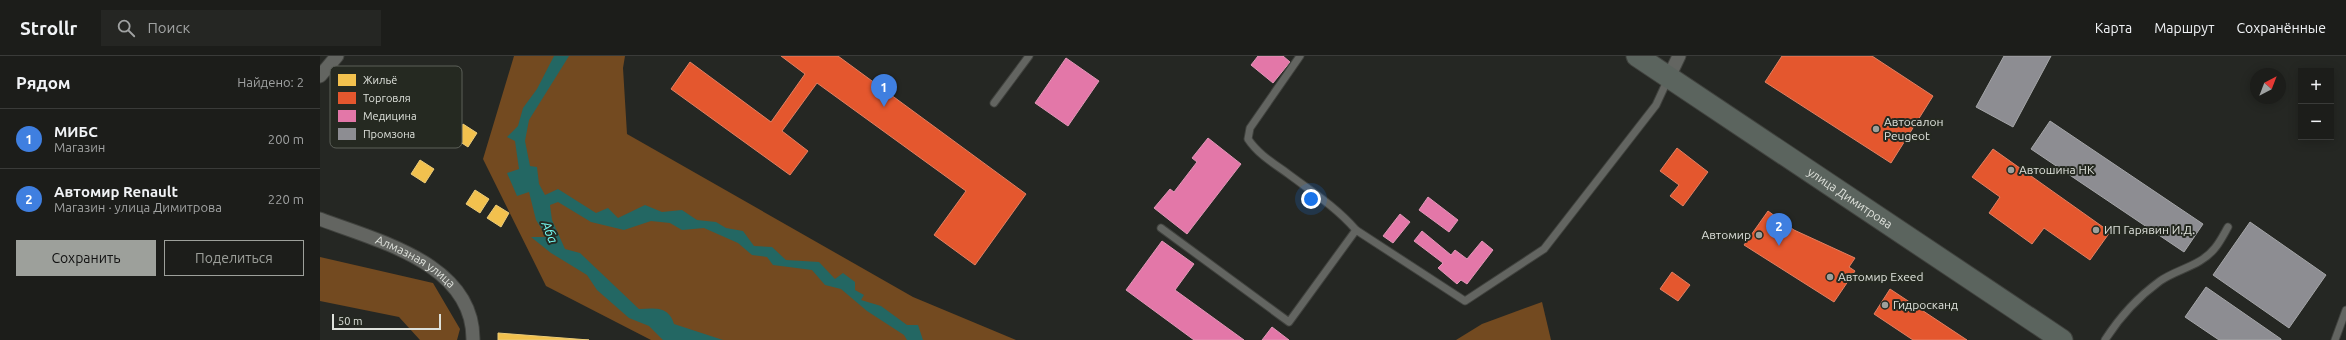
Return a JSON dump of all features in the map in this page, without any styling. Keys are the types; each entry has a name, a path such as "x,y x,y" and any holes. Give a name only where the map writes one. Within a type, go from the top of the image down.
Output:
{"main road":[{"name":"улица Димитрова","path":"1637,56 2062,340"}],"street":[{"path":"320,76 337,56"},
{"path":"1668,77 1679,56"},
{"name":"Алмазная улица","path":"320,218 389,244 426,262 453,286 468,306 473,324 473,340"}],"lane":[{"path":"994,104 1029,56"},
{"path":"1300,56 1250,128 1248,139 1254,148 1342,213 1356,230 1465,301 1544,249 1656,105 1668,77"},
{"path":"2105,340 2114,325 2136,302 2159,282 2205,257 2215,248 2228,227"},
{"path":"1161,228 1289,322 1356,230"},
{"path":"2335,340 2346,310"}],"shaded area":[{"path":"514,56 625,56 623,68 627,134 913,297 1016,340 651,340 546,286 483,159"},
{"path":"320,257 433,283 460,329 457,340 420,340 399,317 320,301"},
{"path":"1542,302 1551,340 1456,340 1482,324"}],"water":[{"name":"Аба","path":"554,56 569,56 529,120 525,141 530,166 537,167 539,184 545,195 558,189 596,213 608,208 618,218 645,205 662,212 682,210 697,220 716,222 726,228 743,231 754,246 772,247 786,260 819,262 835,279 843,273 855,282 855,290 864,295 861,300 881,306 907,325 918,325 923,340 907,340 904,335 867,311 841,289 825,285 812,270 773,265 767,257 752,255 738,243 704,228 682,230 670,223 651,221 624,230 591,222 558,202 550,205 552,220 565,249 580,253 639,309 661,309 669,314 674,324 723,340 663,340 649,326 629,318 597,290 587,275 551,253 531,237 547,237 536,220 529,192 517,196 507,173 519,169 515,141 507,137 518,126 523,108 537,89"}],"building: Жильё":[{"path":"463,124 477,133 468,147 462,143"},
{"path":"420,160 434,169 425,183 411,174"},
{"path":"475,190 489,199 480,213 466,204"},
{"path":"496,205 509,213 501,227 487,218"},
{"path":"498,333 589,340 498,340"}],"building: Торговля":[{"path":"781,56 838,56 1026,194 975,265 934,235 966,191 817,83 782,131 808,151 790,175 671,89 690,62 771,122 805,74"},
{"name":"Автосалон Peugeot","path":"1782,56 1872,56 1933,96 1891,163 1765,82"},
{"path":"1677,148 1708,172 1683,206 1670,196 1679,185 1660,171"},
{"path":"1993,149 2110,232 2090,260 2044,228 2032,244 1989,213 2000,197 1972,177"},
{"path":"1768,211 1794,230 1855,258 1849,267 1855,271 1834,302 1744,245"},
{"path":"1672,272 1690,285 1678,301 1660,289"},
{"path":"1890,289 1967,340 1913,340 1874,314"}],"building: Медицина":[{"path":"1258,56 1283,56 1290,62 1273,83 1251,65"},
{"path":"1066,58 1099,81 1068,126 1035,103"},
{"path":"1208,138 1241,164 1187,234 1154,208 1170,189 1174,192 1197,162 1192,158"},
{"path":"1428,197 1458,220 1449,232 1419,210"},
{"path":"1400,214 1410,222 1393,243 1383,236"},
{"path":"1422,231 1451,255 1455,250 1467,259 1482,241 1493,250 1467,284 1461,280 1457,284 1438,268 1443,263 1414,241"},
{"path":"1162,241 1194,264 1175,290 1244,340 1194,340 1126,290"},
{"path":"1272,327 1289,340 1262,340"}],"building: Промзона":[{"path":"2004,56 2051,56 2013,127 1976,107"},
{"path":"2050,121 2203,224 2184,252 2031,149"},
{"path":"2250,222 2326,275 2289,328 2213,275"},
{"path":"2206,287 2281,340 2219,340 2185,317"}],"place":[{"name":"МИБС","path":"884,107"},
{"name":"Автосалон Peugeot","path":"1876,129"},
{"name":"Автошина НК","path":"2011,170"},
{"name":"ИП Гарявин И.Д.","path":"2096,230"},
{"name":"Автомир","path":"1759,235"},
{"name":"Автомир Renault","path":"1779,246"},
{"name":"Автомир Exeed","path":"1830,277"},
{"name":"Гидросканд","path":"1885,305"}]}
